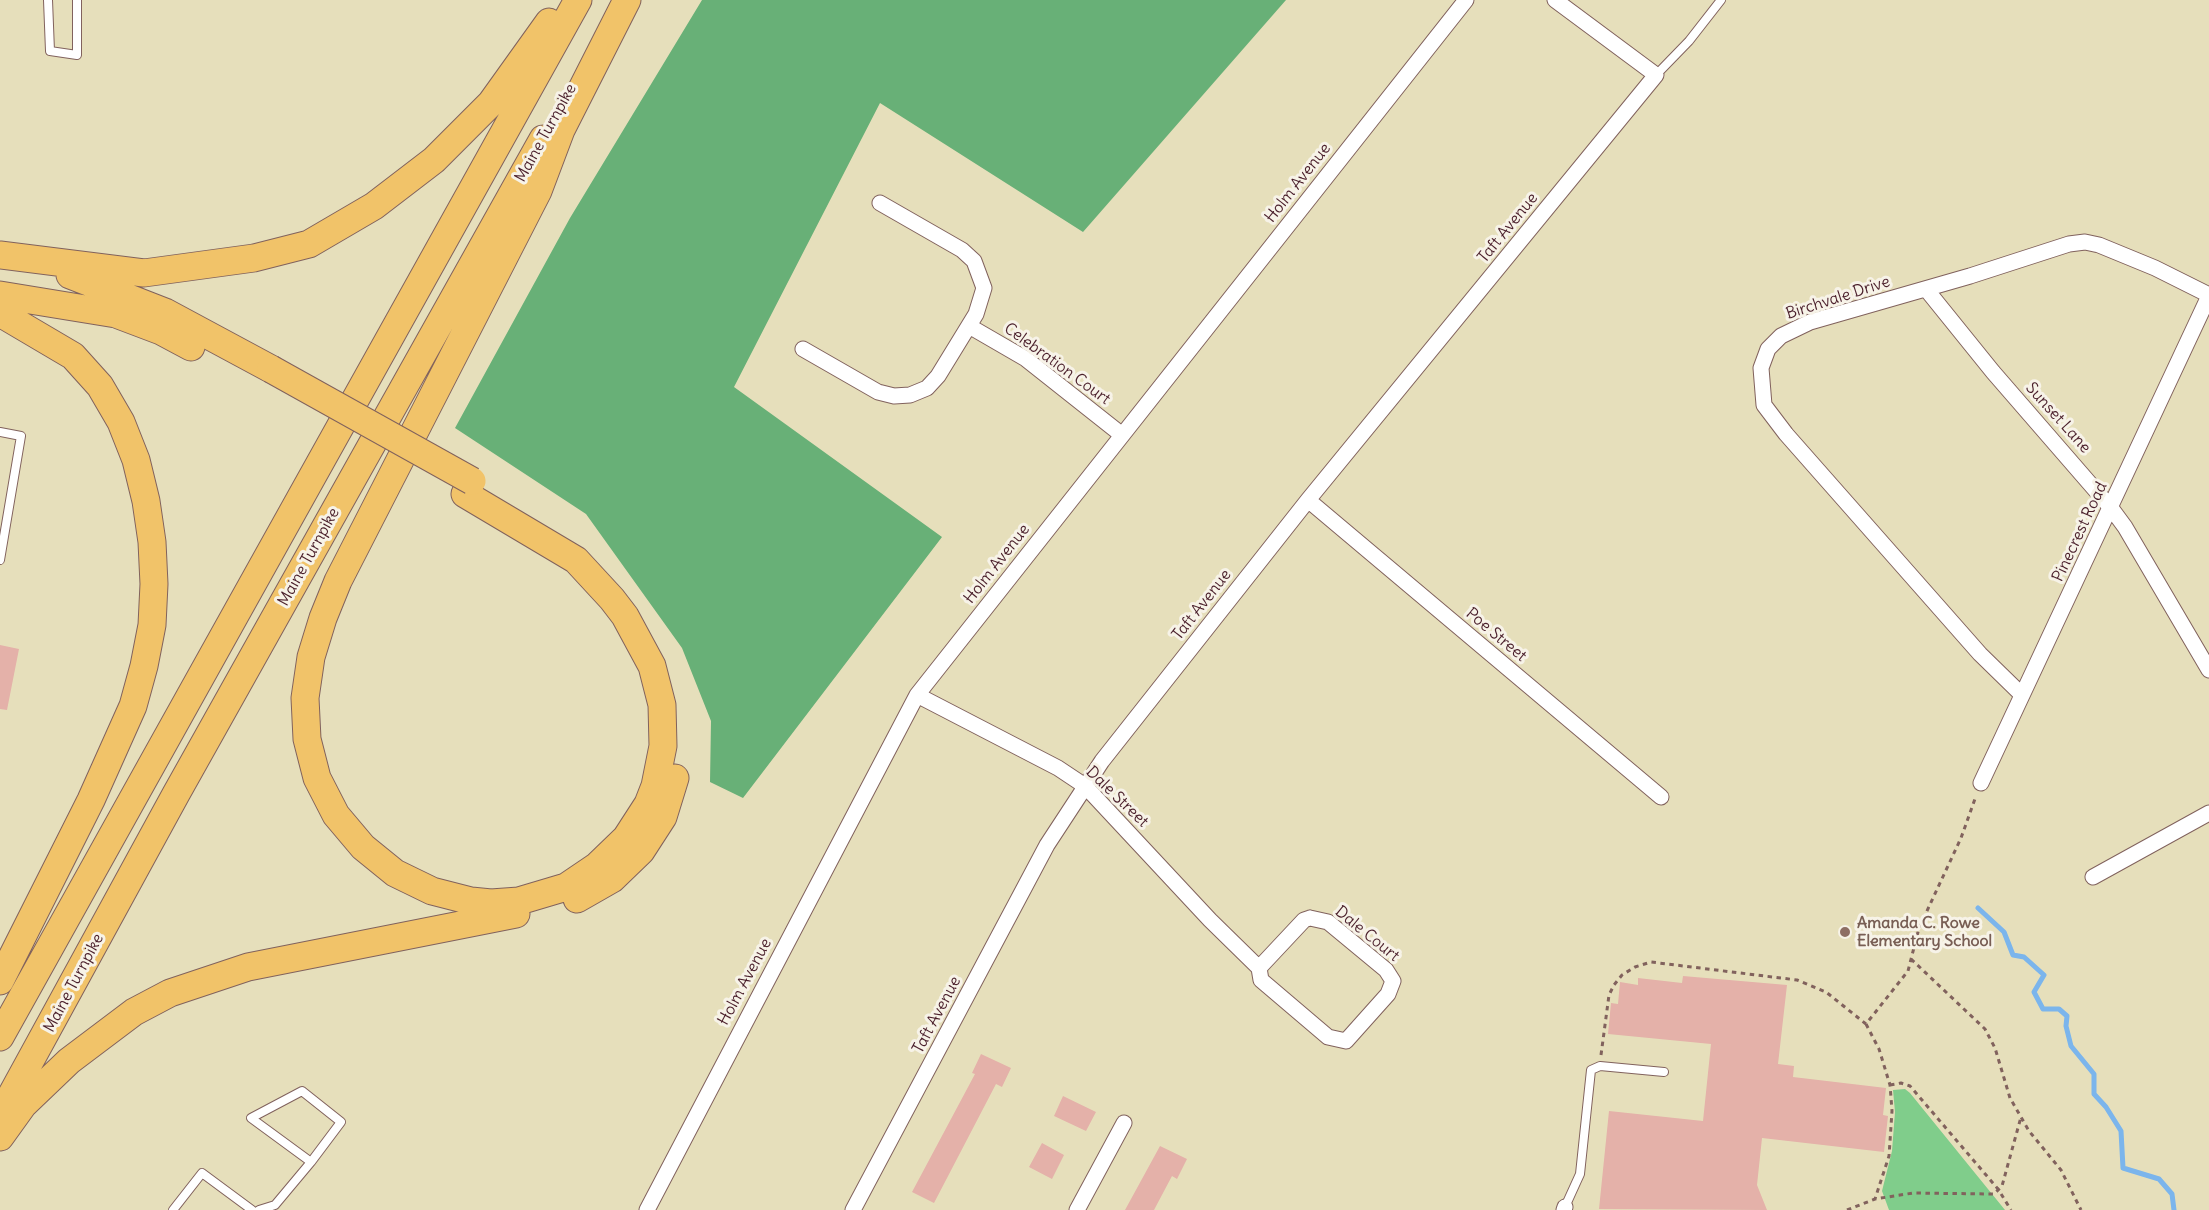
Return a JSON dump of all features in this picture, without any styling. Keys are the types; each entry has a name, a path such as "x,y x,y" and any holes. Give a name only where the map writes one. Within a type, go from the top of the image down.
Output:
{"highway":[{"name":"Maine Turnpike","path":"0,1116 176,794 621,0"},
{"path":"468,487 576,560 612,599 625,616 652,666 662,705 663,746 655,786 643,813 626,838 597,866 566,887 519,900 491,903 471,901 432,891 395,873 363,847 336,815 317,778 307,739 305,698 311,657 338,580 538,191 561,130 627,0"},
{"path":"6,256 144,273 254,258 309,244 374,206 434,160 491,103 548,22 575,5"},
{"path":"0,1037 575,5"},
{"path":"0,1137 23,1106 69,1061 126,1018 170,993 248,967 369,945 577,899 612,879 641,851 663,817 675,779 678,718 665,660 621,583 586,547 468,487 267,377 165,312 77,277 6,256"},
{"path":"0,294 116,314 267,377"},
{"path":"0,313 73,356 100,386 121,422 136,460 146,501 152,542 154,584 148,645 133,706 96,790 0,981"}],"street":[{"name":"Holm Avenue","path":"647,1210 917,694 1466,0"},
{"path":"1555,0 1656,75"},
{"name":"Taft Avenue","path":"853,1210 1047,845 1085,786 1122,735 1308,500 1656,75"},
{"path":"803,349 878,392 894,396 910,395 927,388 938,376 969,326 981,301 984,288 974,261 962,250 880,203"},
{"name":"Birchvale Drive","path":"2022,695 1972,645 1785,434 1764,405 1761,368 1768,349 1781,336 1810,322 1926,289 2068,244 2085,242 2155,268 2209,295"},
{"name":"Sunset Lane","path":"1926,289 1986,363 2111,508 2209,670"},
{"name":"Pinecrest Road","path":"1981,783 2209,295"},
{"name":"Celebration Court","path":"969,326 1026,359 1122,435"},
{"name":"Poe Street","path":"1308,500 1661,797"},
{"name":"Dale Street","path":"917,694 1058,768 1085,786 1210,920 1259,968"},
{"path":"2093,877 2209,813"},
{"name":"Dale Court","path":"1316,918 1328,922 1386,970 1393,981 1388,994 1352,1038 1341,1042 1328,1037 1266,985 1261,980 1259,968 1305,920 1316,918"},
{"path":"1077,1210 1124,1123"}],"lane":[{"path":"48,0 50,51 77,55 77,0"},
{"path":"1656,75 1689,41 1721,0"},
{"path":"0,432 21,436 0,560"},
{"path":"1565,1208 1580,1174 1591,1070 1600,1066 1664,1072"},
{"path":"259,1210 275,1205 311,1162 341,1122 302,1091 250,1118 311,1162"},
{"path":"173,1210 202,1173 252,1210"}],"path":[{"path":"1866,1024 1908,971 1919,928 1961,838 1981,783"},
{"path":"1911,959 1985,1029 1995,1048 2010,1098 2020,1117 2061,1170 2081,1210"},
{"path":"1600,1066 1609,995 1622,975 1635,967 1651,962 1797,980 1826,992 1866,1024 1879,1048 1890,1085 1892,1111 1889,1156 1875,1199"},
{"path":"1890,1085 1901,1083 1910,1086 1998,1189 2012,1210"},
{"path":"1847,1210 1875,1199 1912,1192 1994,1194 2002,1186 2020,1117"}],"green space":[{"path":"702,0 1286,0 1083,232 880,103 734,387 942,537 743,798 710,782 711,721 682,648 586,514 455,428 570,218"},
{"path":"1905,1089 2005,1210 1889,1210 1882,1191 1892,1151 1895,1112 1893,1090"}],"building":[{"path":"0,645 19,649 7,710 0,709"},
{"path":"1683,976 1787,985 1778,1064 1794,1066 1793,1077 1886,1088 1883,1115 1888,1116 1884,1152 1762,1138 1757,1185 1767,1210 1599,1209 1609,1111 1703,1121 1711,1044 1608,1034 1611,1003 1618,1004 1620,982 1638,985 1638,978 1682,983"},
{"path":"981,1054 1011,1068 1002,1087 996,1084 934,1203 912,1192 975,1074 972,1073"},
{"path":"1063,1096 1096,1112 1086,1131 1054,1116"},
{"path":"1042,1143 1064,1155 1052,1179 1029,1167"},
{"path":"1160,1146 1187,1159 1177,1179 1172,1176 1154,1210 1125,1210"}],"waterway":[{"path":"1978,908 2004,932 2013,955 2024,957 2044,975 2034,992 2043,1009 2059,1009 2067,1016 2066,1026 2071,1046 2094,1074 2094,1094 2106,1107 2121,1131 2123,1168 2159,1179 2172,1194 2174,1210"}],"place":[{"name":"Amanda C. Rowe Elementary School","path":"1845,932"}]}
